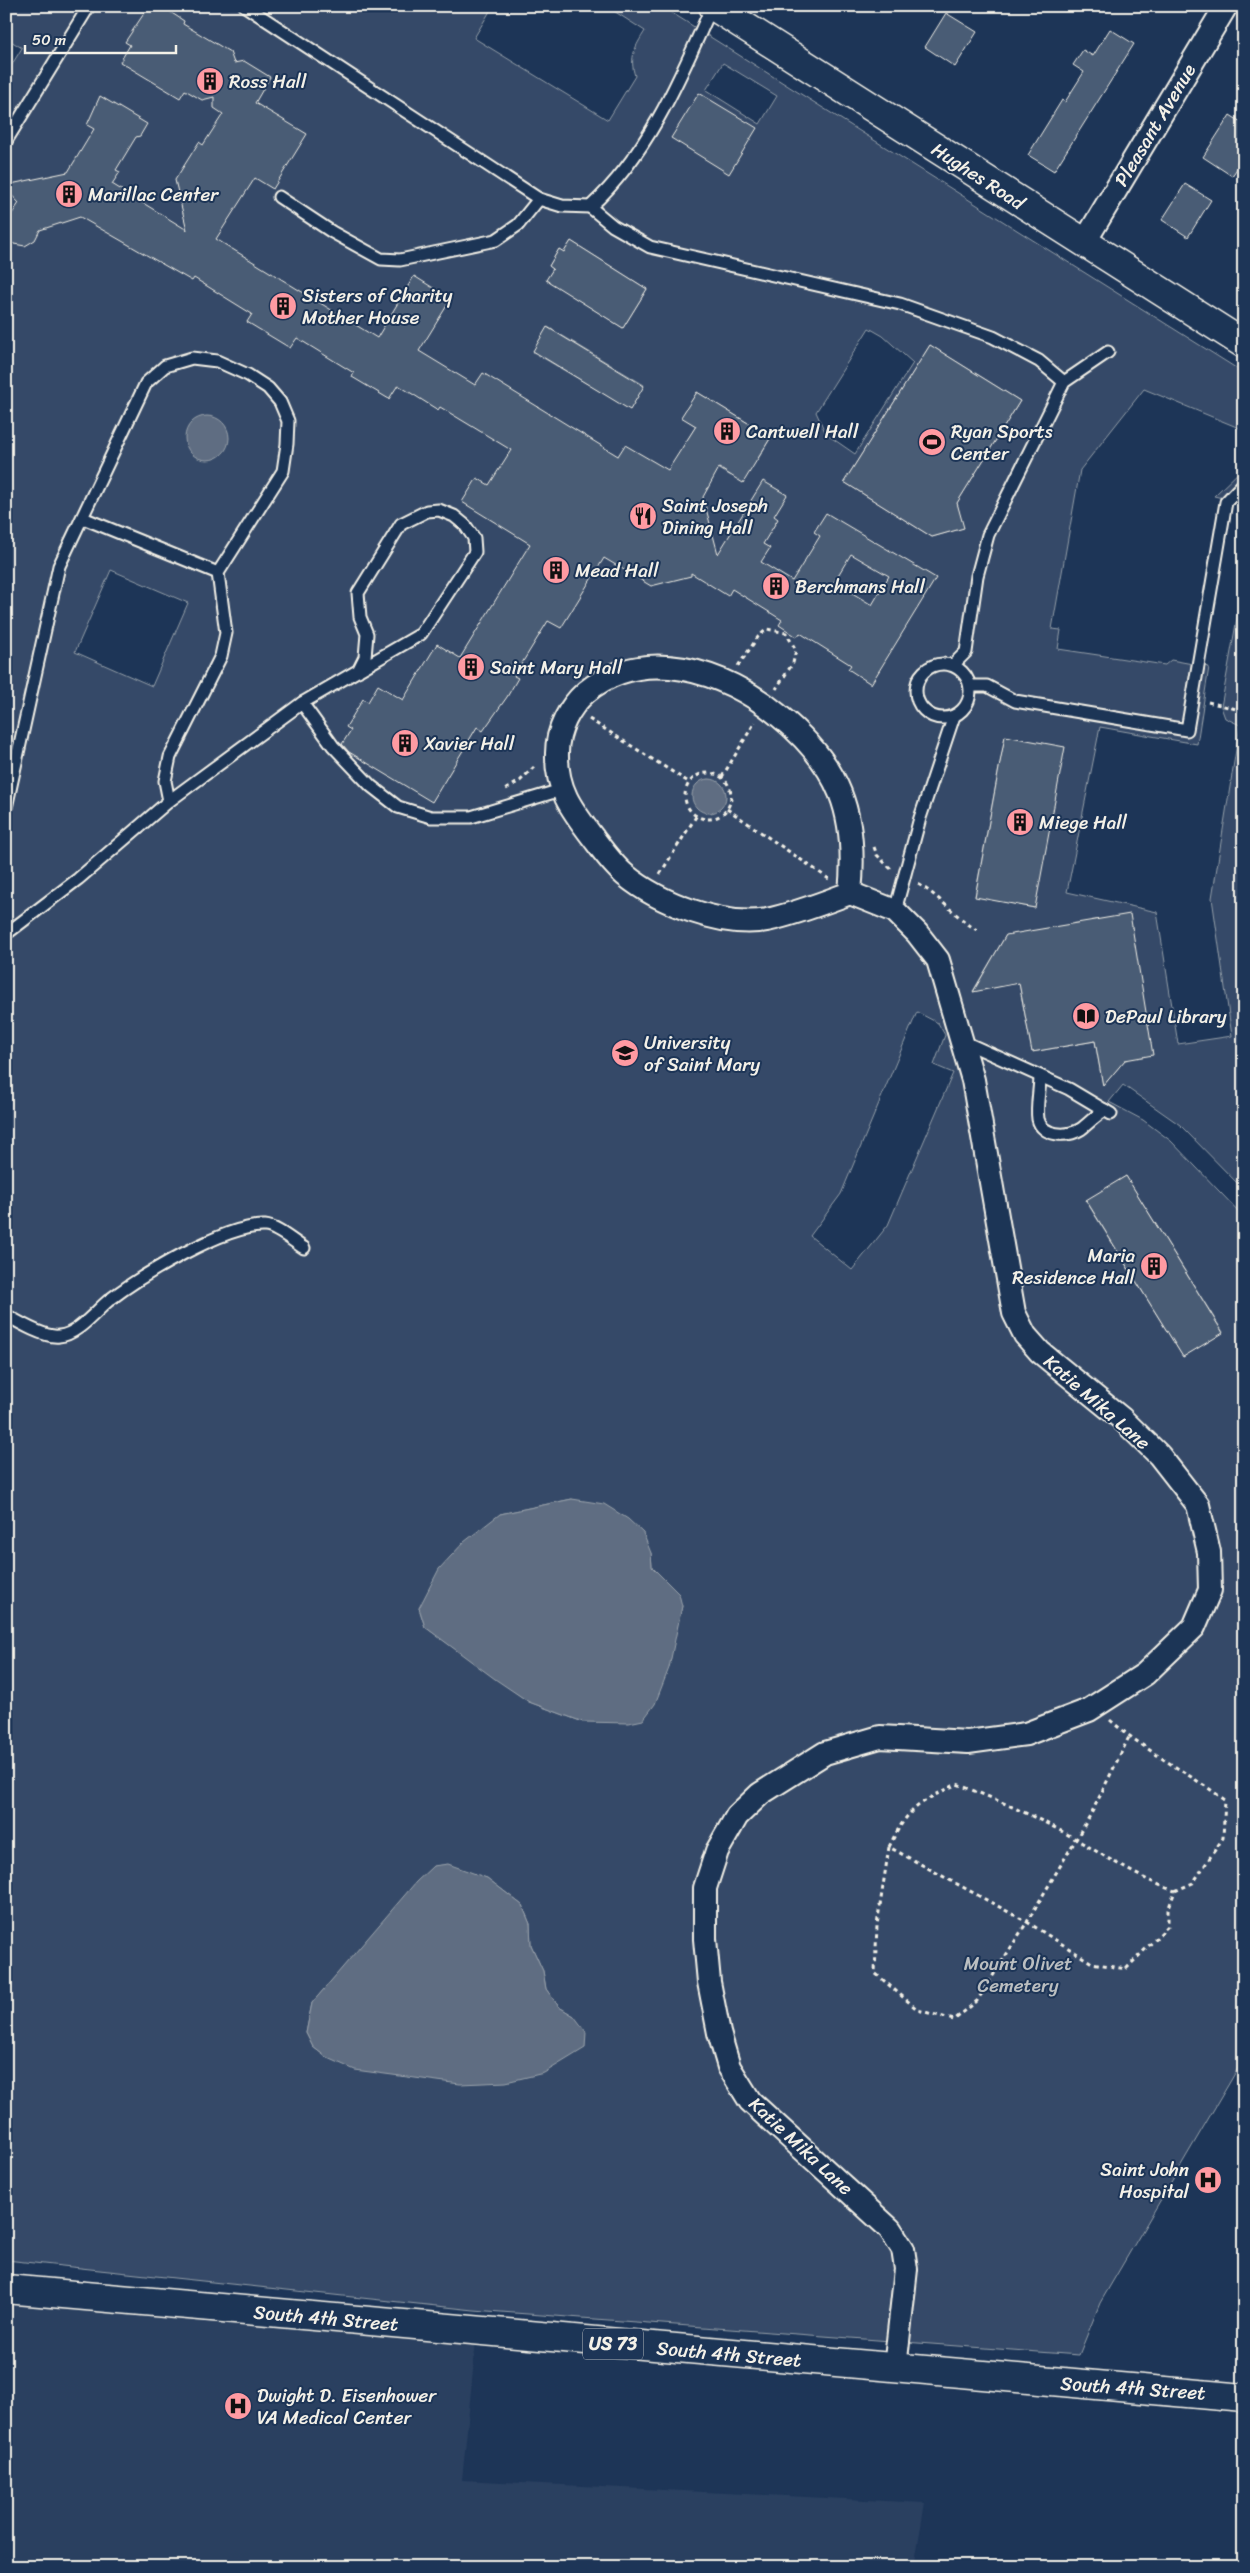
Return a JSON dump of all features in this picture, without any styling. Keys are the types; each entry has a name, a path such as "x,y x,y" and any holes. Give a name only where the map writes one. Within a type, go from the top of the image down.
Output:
{"main road":[{"name":"Hughes Road","path":"712,6 1244,344"},
{"name":"South 4th Street","path":"6,2289 1244,2398"}],"street":[{"name":"Pleasant Avenue","path":"1084,243 1226,6"},
{"path":"850,893 853,863 852,832 841,794 827,767 812,746 790,724 746,691 728,681 689,670 659,667 628,669 598,682 576,700 564,722 557,752 561,790 605,853 625,875 649,891 683,908 717,919 765,920 804,910 850,893 895,911"},
{"name":"Katie Mika Lane","path":"895,911 918,933 938,960 962,1041 973,1080 1014,1313 1026,1335 1040,1352 1121,1418 1159,1455 1198,1505 1209,1552 1210,1590 1194,1627 1145,1674 1094,1707 1026,1734 968,1742 880,1737 825,1753 760,1794 737,1816 717,1851 705,1888 705,1939 709,1982 719,2033 729,2067 750,2101 890,2229 903,2249 906,2269 895,2368"}],"lane":[{"path":"6,140 89,6"},
{"path":"245,6 539,199 562,206 590,208 613,226 650,247 900,304 993,337 1039,361 1064,382"},
{"path":"590,208 609,190 669,103 712,6"},
{"path":"279,196 332,232 381,259 400,260 496,240 518,225 539,199"},
{"path":"954,665 966,652 977,576 988,535 1064,382 1108,352"},
{"path":"6,808 59,566 83,518 90,497 146,383 165,366 192,358 217,361 248,375 268,388 280,402 288,421 288,444 283,471 218,573 226,633 221,656 170,757 165,781 169,801"},
{"path":"970,686 987,686 1015,700 1187,730 1226,502 1244,483"},
{"path":"6,934 78,878 169,801 302,703 421,634 475,552 474,538 465,525 454,516 438,510 427,511 401,524 358,593 360,617 367,634 365,657 358,670"},
{"path":"83,518 218,573"},
{"path":"895,911 920,818 954,716 967,704 970,686 961,670 954,665 936,664 928,668 917,682 916,691 922,707 928,713 945,718 954,716"},
{"path":"302,703 332,746 371,786 398,807 431,817 471,817 561,790"},
{"path":"962,1041 1069,1089 1108,1112 1092,1117 1080,1130 1059,1135 1050,1133 1038,1119 1040,1076"},
{"path":"6,1315 39,1332 59,1337 73,1331 111,1300 188,1251 244,1228 266,1226 304,1248"}],"path":[{"path":"1192,698 1244,711"},
{"path":"571,708 690,783"},
{"path":"501,791 520,782 535,767 538,760"},
{"path":"708,773 722,777 727,782 731,795 727,809 722,814 710,819 697,815 691,810 686,797 690,783 694,778 708,773"},
{"path":"727,809 850,893"},
{"path":"649,891 697,815"},
{"path":"870,838 877,855 894,872 929,890 947,903 961,921 977,930"},
{"path":"1094,1707 1129,1737 1190,1774 1225,1800 1223,1838 1194,1883 1175,1891 1152,1883 1076,1839 1010,1804 957,1784 920,1802 900,1825 889,1847 877,1925 875,1973 918,2010 954,2020 977,2001 1076,1839 1113,1772 1129,1737"},
{"path":"889,1847 1027,1922 1092,1963 1126,1968 1168,1926 1168,1910 1175,1891"}],"shaded area":[{"path":"207,416 219,420 225,426 229,438 225,450 219,456 207,460 195,456 189,450 185,438 189,426 195,420"},
{"path":"709,779 716,780 721,784 725,789 725,803 721,808 716,812 709,813 702,812 697,808 693,803 692,796 693,789 697,784 702,780"},
{"path":"572,1499 604,1504 628,1519 643,1533 651,1553 652,1567 679,1594 682,1606 669,1668 655,1704 643,1720 629,1723 583,1722 529,1702 425,1627 419,1608 439,1569 464,1542 500,1514"},
{"path":"448,1864 487,1878 522,1905 530,1924 531,1945 543,1971 546,1989 559,2007 574,2016 586,2032 585,2048 544,2073 506,2082 460,2084 355,2070 326,2057 313,2047 306,2033 312,2003 416,1882 433,1866"},
{"name":"Dwight D. Eisenhower VA Medical Center","path":"6,2289 477,2331 462,2480 925,2503 914,2567 6,2567"}],"green space":[{"name":"University of Saint Mary","path":"6,6 493,6 474,38 608,120 635,76 633,69 634,52 645,31 606,6 661,6 1244,373 1244,430 1144,389 1080,470 1052,629 1061,630 1058,649 1165,665 1171,660 1209,667 1197,744 1100,727 1067,892 1157,912 1178,1044 1232,1036 1212,898 1240,725 1225,718 1221,707 1244,579 1244,1190 1180,1125 1123,1085 1109,1102 1143,1120 1171,1141 1244,1217 1244,1261 1241,1264 1244,1267 1244,2058 1100,2303 1079,2355 474,2310 6,2260 6,74 22,48 6,38","holes":["723,63 777,96 760,124 706,90","571,241 647,289 623,328 547,280 553,269 549,266 559,249 564,252","548,327 644,385 630,409 533,352","869,328 883,336 913,363 855,454 826,434 816,412","930,345 1020,401 957,503 963,528 932,537 844,482","697,392 771,437 758,459 746,452 731,476 683,447 696,426 682,417","111,570 188,603 152,686 75,652","1005,736 1034,908 975,896","1006,935 1125,1060 1103,1086 1095,1041 1032,1052 1019,983 973,991","917,1012 938,1023 945,1035 934,1065 953,1073 888,1225 852,1270 810,1236 841,1194","1126,1176 1223,1332 1183,1357 1086,1201","572,1499 651,1553 652,1567 682,1606 677,1627 583,1722 529,1702 425,1627 419,1608 500,1514","433,1866 487,1878 522,1905 530,1924 531,1945 543,1971 546,1989 559,2007 574,2016 326,2057 313,2047 306,2033 312,2003"]},
{"path":"1244,467 1244,503 1214,496"}],"building":[{"path":"149,6 161,6 184,21 183,24 230,52 234,63 244,61 270,77 255,103 307,134 273,189 255,178 216,239 377,338 414,276 451,299 419,351 475,385 483,373 618,456 625,445 668,470 696,426 681,417 697,392 771,437 743,483 719,468 703,497 718,554 763,481 787,495 774,516 778,519 763,544 770,548 761,562 792,581 820,536 814,532 826,513 936,578 871,684 848,669 851,665 800,633 797,637 779,625 782,620 732,589 728,596 691,573 691,576 651,586 604,558 561,628 548,621 514,676 518,678 507,697 483,731 477,727 432,802 349,752 342,744 351,730 346,727 363,699 368,702 378,685 403,700 437,644 460,658 530,544 462,502 477,478 489,485 511,450 440,407 438,410 398,385 389,399 352,377 354,373 297,338 290,348 247,322 252,314 194,278 192,281 80,217 40,230 35,240 25,246 14,244 6,238 6,223 19,203 6,189 6,185 68,172 94,129 87,125 100,96 147,124 140,136 136,137 116,170 120,172 112,184 187,230 175,180 199,142 203,145 223,114 214,108 214,97 202,100 185,90 180,98 120,62 130,45 125,42","holes":["851,554 889,576 872,605 834,582"]},
{"path":"946,13 977,32 955,67 925,47"},
{"path":"1110,29 1134,44 1054,171 1028,155 1062,100 1065,102 1084,72 1073,65 1083,50 1093,56"},
{"path":"699,93 757,128 729,174 671,138"},
{"path":"1230,115 1244,124 1244,158 1232,176 1203,157"},
{"path":"1185,184 1211,200 1188,237 1162,220"},
{"path":"571,241 647,289 623,328 546,280 553,269 549,266 559,249 564,252"},
{"path":"547,327 644,386 630,410 533,351"},
{"name":"Ryan Sports Center","path":"930,345 1020,401 957,503 964,528 932,537 844,482"},
{"name":"Miege Hall","path":"1005,736 1065,747 1035,908 975,897"},
{"name":"DePaul Library","path":"1130,914 1153,1055 1125,1060 1103,1086 1095,1041 1032,1052 1019,983 973,992 1006,935"},
{"name":"Maria Residence Hall","path":"1126,1176 1223,1333 1183,1357 1086,1200"}],"place":[{"name":"Ross Hall","path":"210,81"},
{"name":"Marillac Center","path":"69,194"},
{"name":"Sisters of Charity Mother House","path":"283,306"},
{"name":"Cantwell Hall","path":"727,431"},
{"name":"Ryan Sports Center","path":"932,442"},
{"name":"Saint Joseph Dining Hall","path":"643,516"},
{"name":"Mead Hall","path":"556,570"},
{"name":"Berchmans Hall","path":"776,586"},
{"name":"Saint Mary Hall","path":"471,667"},
{"name":"Xavier Hall","path":"405,743"},
{"name":"Miege Hall","path":"1020,822"},
{"name":"DePaul Library","path":"1086,1016"},
{"name":"University of Saint Mary","path":"625,1053"},
{"name":"Maria Residence Hall","path":"1154,1266"},
{"name":"Saint John Hospital","path":"1208,2180"},
{"name":"Dwight D. Eisenhower VA Medical Center","path":"238,2406"}],"park label":[{"name":"Mount Olivet Cemetery","path":"1018,1974"}]}
